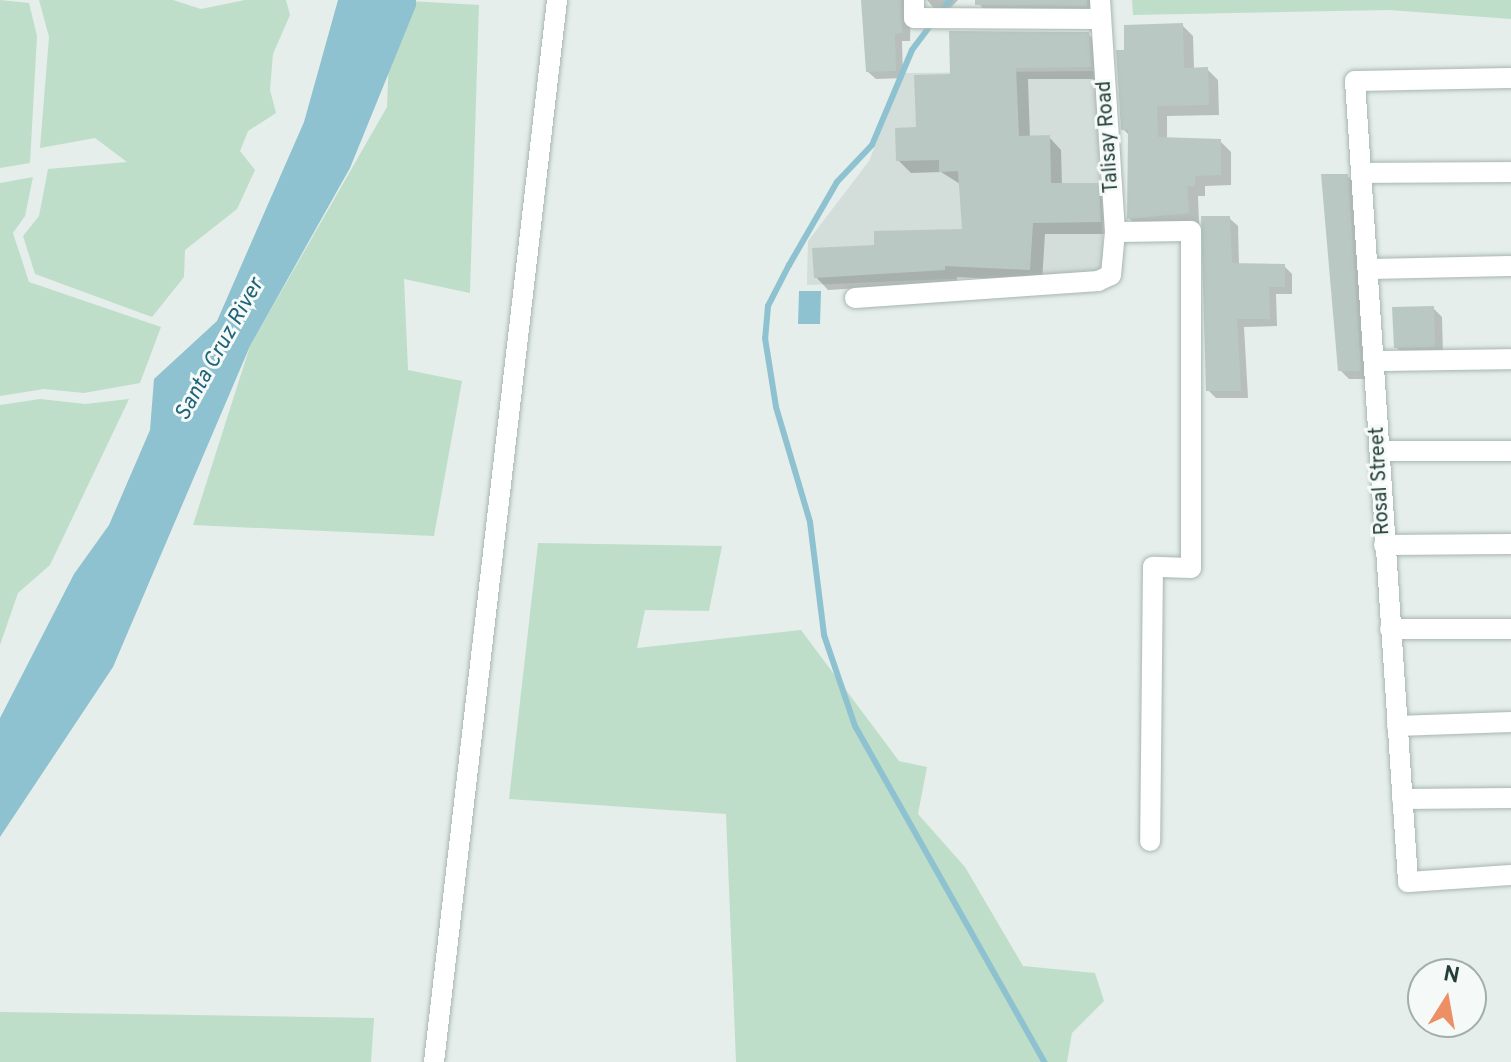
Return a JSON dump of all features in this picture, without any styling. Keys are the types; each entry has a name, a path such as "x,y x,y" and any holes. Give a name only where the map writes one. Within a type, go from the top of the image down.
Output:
{"street":[{"path":"434,1062 557,0"},
{"path":"914,0 914,18 1100,10"},
{"name":"Talisay Road","path":"855,298 1098,281 1111,275 1115,232 1100,10"},
{"name":"Rosal Street","path":"1511,78 1355,81 1408,882 1511,875"},
{"path":"1362,173 1511,172"},
{"path":"1115,232 1191,231 1191,568 1153,567 1150,841"},
{"path":"1369,269 1511,266"},
{"path":"1375,361 1511,359"},
{"path":"1380,451 1511,451"},
{"path":"1384,545 1511,544"},
{"path":"1390,629 1511,629"},
{"path":"1397,726 1511,722"},
{"path":"1402,799 1511,798"}],"shaded area":[{"path":"1095,71 1104,266 1100,273 807,285 808,241 869,161 905,73"}],"green space":[{"path":"0,0 29,3 37,36 30,163 0,168"},
{"path":"39,0 173,0 201,9 245,0 286,0 290,15 273,54 270,90 276,113 248,131 240,151 255,170 237,209 185,250 184,277 152,317 35,274 23,236 39,216 48,169 127,162 95,138 40,148 49,37"},
{"path":"391,0 479,5 470,293 404,279 408,370 462,381 434,536 193,525 250,346 387,107"},
{"path":"1132,0 1511,0 1511,19 1389,10 1133,15"},
{"path":"33,177 25,216 13,233 29,282 161,327 140,383 84,393 44,389 0,396 0,183"},
{"path":"40,399 85,404 129,399 50,565 18,593 0,645 0,405"},
{"path":"538,543 722,546 709,611 645,610 637,648 801,630 899,761 927,767 918,814 965,867 1023,966 1095,973 1104,1001 1072,1033 1067,1062 736,1062 726,814 509,799"},
{"path":"0,1012 374,1018 371,1062 0,1062"}],"water":[{"name":"Santa Cruz River","path":"338,0 416,0 416,6 350,168 250,346 113,667 0,837 0,718 74,574 109,525 150,430 154,379 217,321 304,122"},
{"path":"799,291 821,291 820,324 798,324"}],"building":[{"path":"861,0 901,0 902,33 895,34 896,71 866,72"},
{"path":"975,0 1087,0 1087,6 975,5"},
{"path":"1183,23 1184,68 1208,67 1209,105 1157,106 1158,137 1221,139 1221,175 1195,176 1195,186 1187,186 1189,213 1127,219 1128,130 1121,130 1116,50 1124,50 1124,25"},
{"path":"949,31 1089,32 1091,67 1016,68 1019,136 1050,135 1051,183 1099,183 1101,222 1033,223 1030,270 945,266 945,270 814,278 812,248 874,245 874,231 962,229 958,171 939,172 939,160 896,161 895,128 916,127 914,75 950,74"},
{"path":"1321,174 1348,174 1361,371 1338,371"},
{"path":"1201,216 1230,216 1232,263 1285,264 1285,287 1269,287 1270,319 1237,319 1241,391 1206,391"},
{"path":"1434,306 1435,347 1394,348 1392,307"}],"waterway":[{"path":"940,13 950,0"},
{"path":"933,22 912,50 872,145 837,182 789,265 768,306 765,338 776,407 810,522 824,635 855,726 1044,1062"}]}
